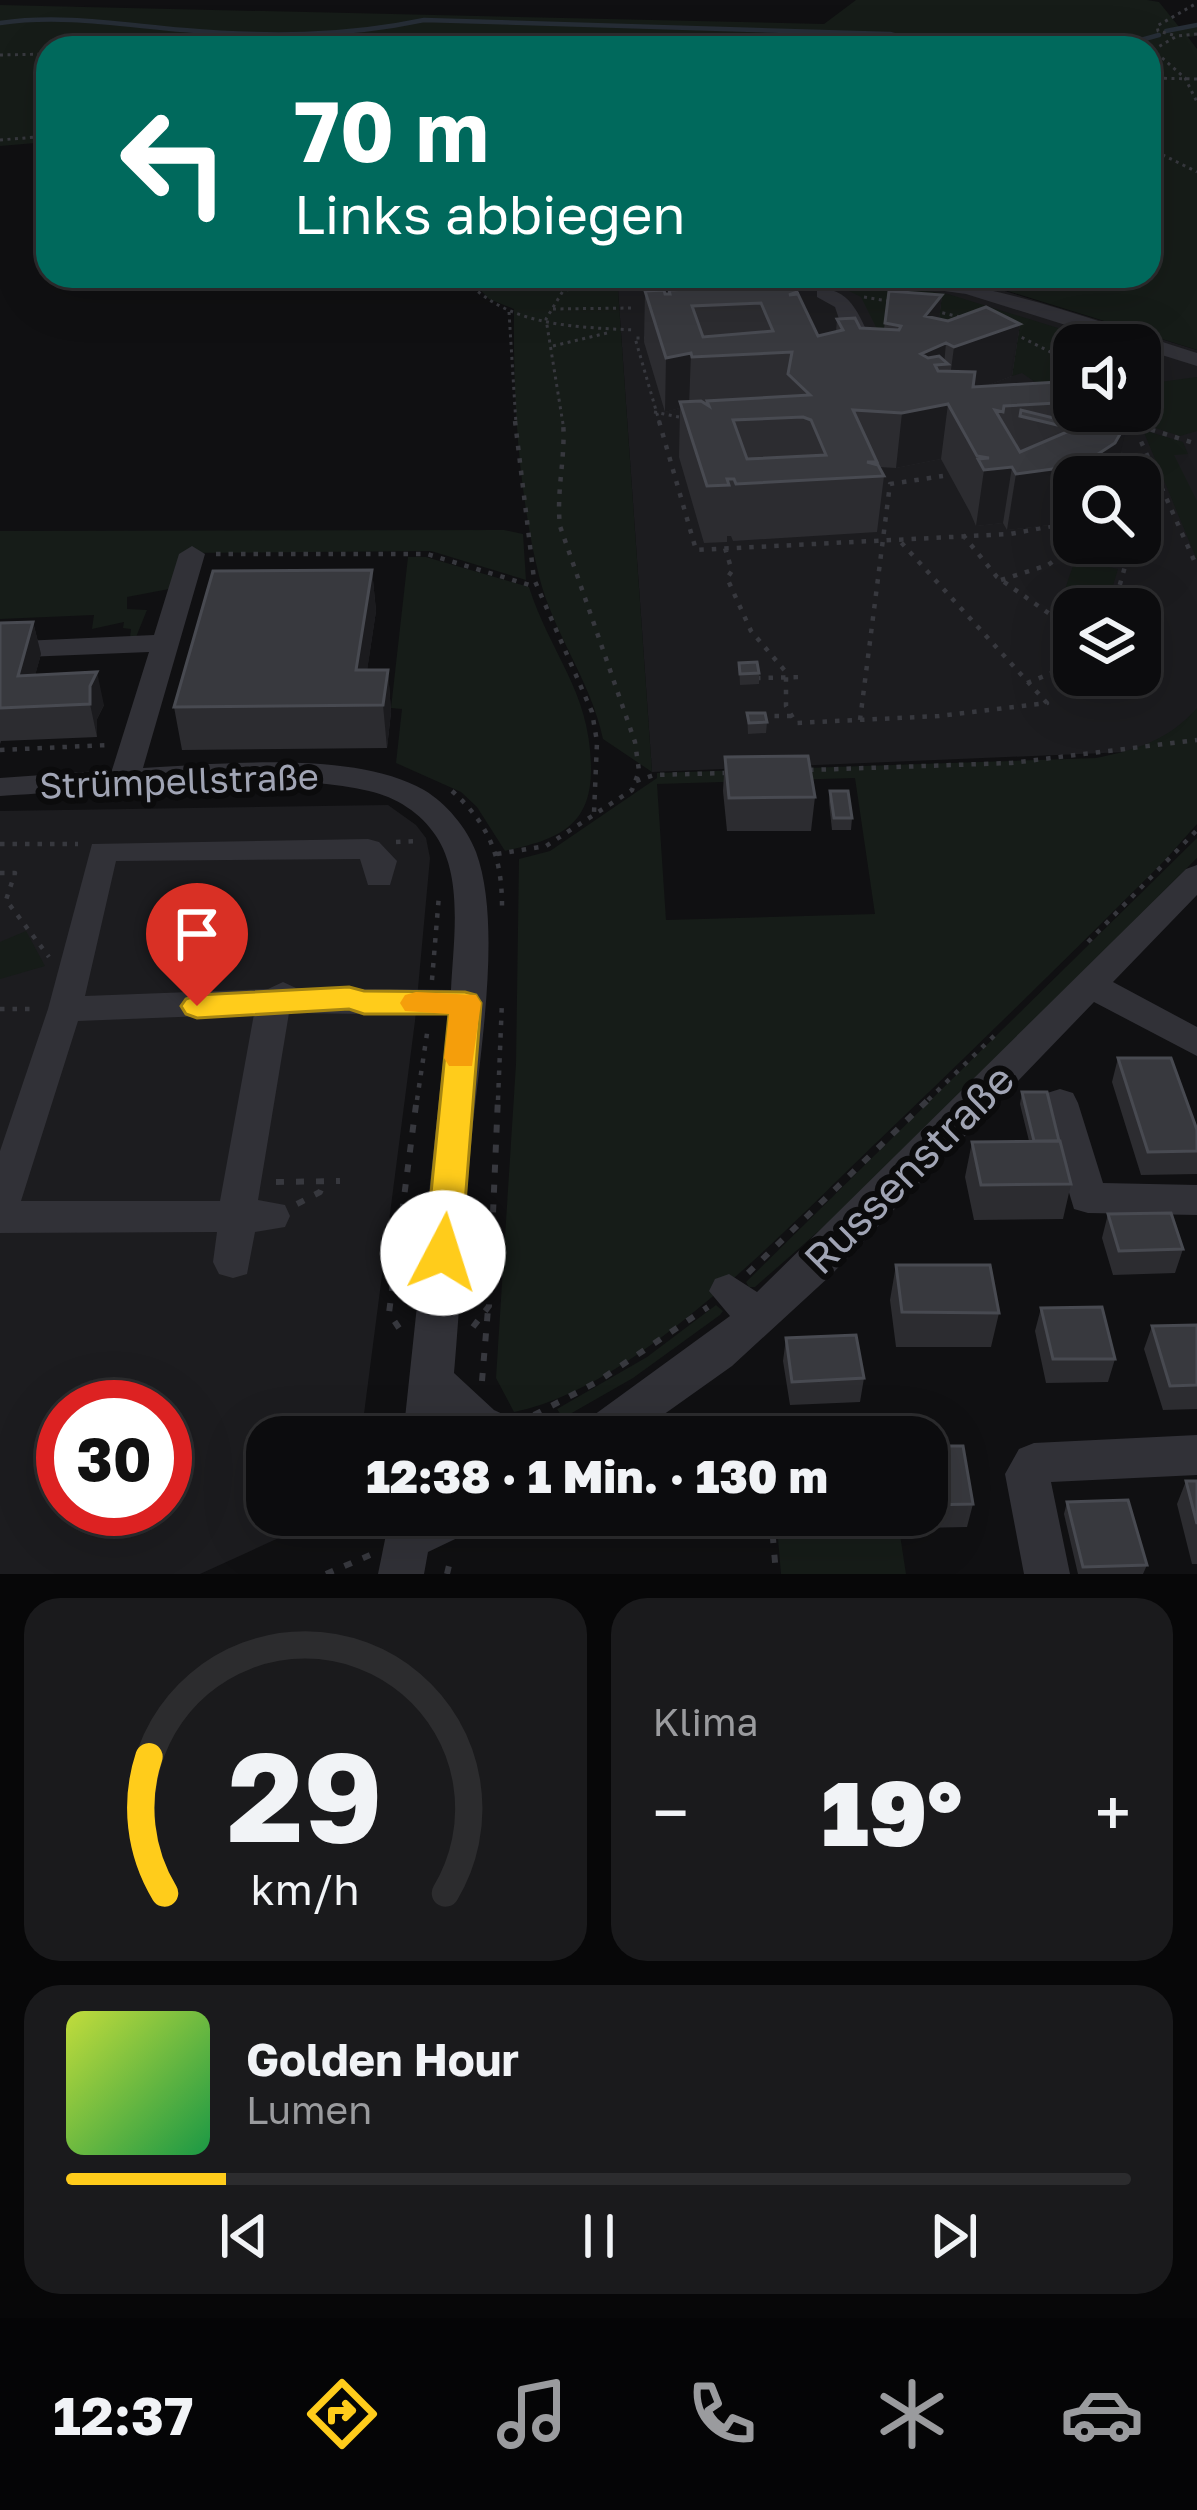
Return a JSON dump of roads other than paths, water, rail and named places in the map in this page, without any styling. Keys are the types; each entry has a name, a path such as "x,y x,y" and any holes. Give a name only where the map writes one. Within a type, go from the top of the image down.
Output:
{"street":[{"path":"987,288 1197,360"},
{"path":"795,296 828,290 863,347 860,353 835,357"},
{"path":"124,781 154,651 192,554"},
{"path":"0,650 154,651"},
{"name":"Strümpellstraße","path":"0,787 297,774 358,777 406,792 439,816 447,851 469,903 448,1003 428,1416"},
{"path":"0,1208 103,851 373,863"},
{"name":"Russenstraße","path":"629,1416 671,1388 744,1304 1083,972 1197,876"},
{"path":"1083,972 1197,1042"},
{"path":"60,1009 272,1005 291,1017 345,1016 364,1003 448,1003"},
{"path":"233,1262 250,1205 272,1005"},
{"path":"1060,1103 1088,1198 1197,1199"},
{"path":"0,1217 250,1205"},
{"path":"433,1381 470,1416"},
{"path":"1047,1574 1027,1474 1034,1463 1197,1454"}],"waterway":[{"path":"0,23 69,20 274,34 364,30 424,20 897,36"},
{"path":"1166,31 1197,25"}]}
